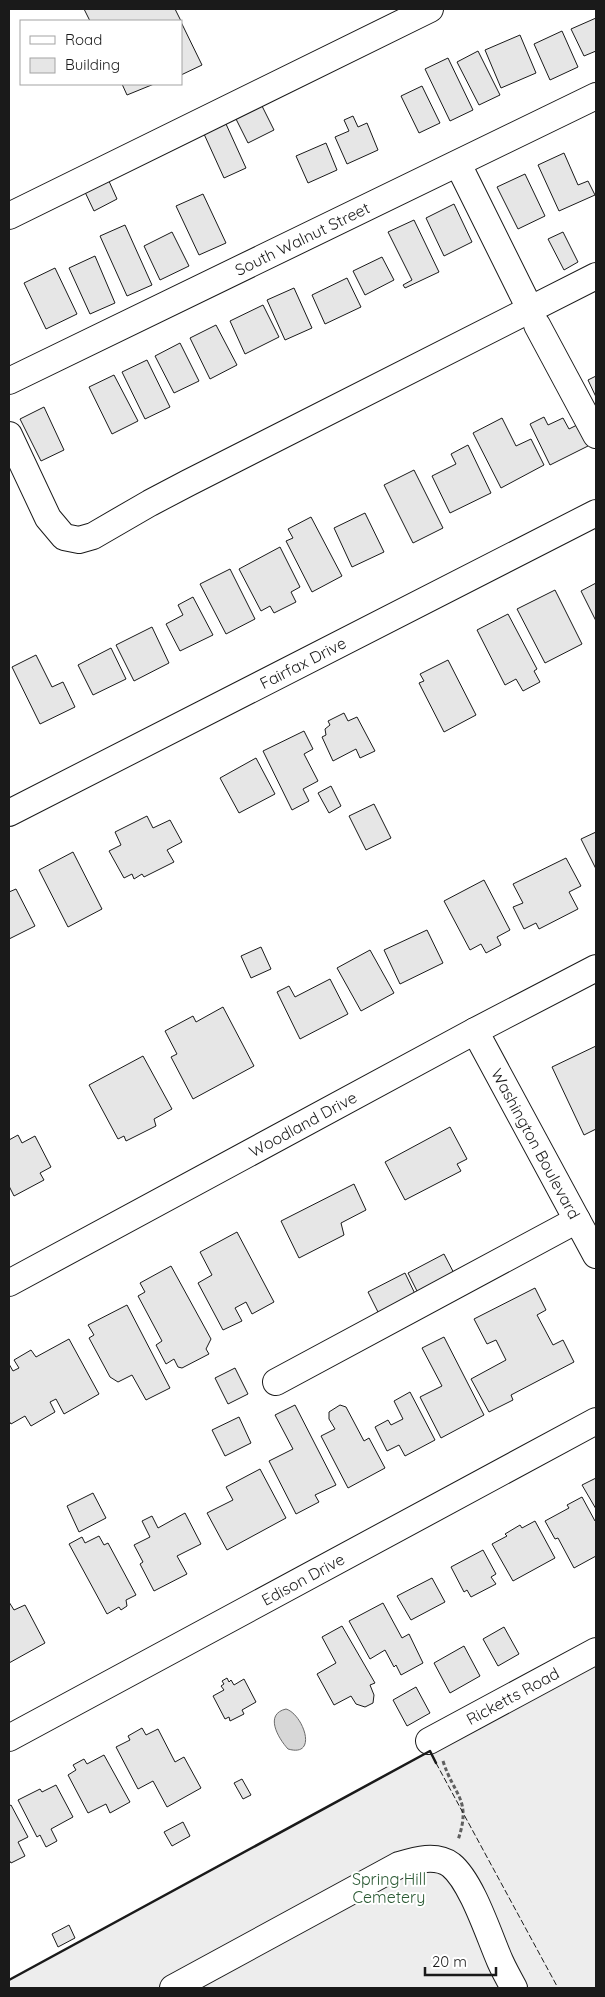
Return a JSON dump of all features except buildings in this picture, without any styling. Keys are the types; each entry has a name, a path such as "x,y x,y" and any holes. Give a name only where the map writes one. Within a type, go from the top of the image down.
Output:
{"street":[{"path":"9,216 430,9"},
{"name":"South Walnut Street","path":"9,381 596,96"},
{"path":"458,164 534,317 596,435"},
{"path":"9,435 48,518 64,537 79,540 93,536 150,503 534,317 596,276"},
{"name":"Fairfax Drive","path":"9,813 596,513"},
{"name":"Woodland Drive","path":"9,1283 475,1031 596,968"},
{"name":"Washington Boulevard","path":"475,1031 596,1256"},
{"path":"276,1382 577,1220"},
{"name":"Edison Drive","path":"9,1738 596,1421"},
{"name":"Ricketts Road","path":"436,1737 596,1651"},
{"path":"173,1988 400,1865 417,1859 432,1858 450,1864 464,1881 501,1964 514,1988"}],"path":[{"path":"436,1737 445,1768 459,1793 463,1812 462,1826 450,1864"}],"shaded area":[{"name":"Spring Hill Cemetery","path":"596,1661 596,1988 9,1988 9,1980"},
{"path":"286,1709 298,1719 305,1734 303,1747 298,1750 288,1749 280,1739 275,1727 274,1721 276,1716 279,1712"}],"fence":[{"path":"436,1763 558,1988"}],"wall":[{"path":"9,1980 430,1751 436,1763"}]}
